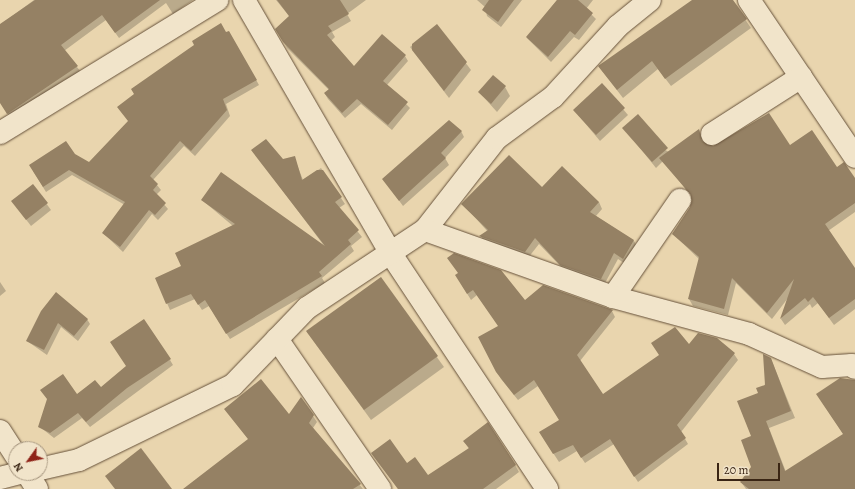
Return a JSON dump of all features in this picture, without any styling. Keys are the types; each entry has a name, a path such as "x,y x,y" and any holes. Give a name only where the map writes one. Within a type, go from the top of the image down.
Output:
{"street":[{"path":"0,133 217,0"},
{"path":"244,0 391,254 547,489"},
{"path":"48,467 79,460 233,385 307,308 391,254 425,230 497,138 553,97 618,26 650,0"},
{"path":"750,0 855,157"},
{"path":"712,134 801,77"},
{"path":"613,297 680,200"},
{"path":"425,230 613,297 749,334 822,367 852,365 855,368"},
{"path":"277,339 380,489"},
{"path":"0,431 8,444"}],"building":[{"path":"35,0 160,0 115,33 102,15 61,45 78,66 7,114 0,103 0,24"},
{"path":"277,0 340,0 349,14 328,26 332,31 327,35 354,66 382,34 406,55 383,81 408,102 388,125 357,99 342,113 324,93 329,89 283,42 275,29 289,16"},
{"path":"489,0 514,0 498,22 482,10"},
{"path":"557,0 578,0 593,13 575,35 570,31 548,57 526,37"},
{"path":"692,0 733,0 747,19 665,79 652,61 617,90 598,66"},
{"path":"221,23 226,32 229,31 257,80 223,99 227,110 191,151 180,141 150,176 158,184 153,190 166,203 155,215 149,210 120,247 102,233 125,202 69,170 43,187 29,165 66,141 75,154 89,162 128,121 117,107 134,94 131,89 194,45 192,41"},
{"path":"437,24 467,62 444,91 412,50 412,44"},
{"path":"493,75 506,86 491,104 478,92"},
{"path":"602,83 625,108 596,135 573,110"},
{"path":"769,113 790,145 812,130 837,167 844,162 855,178 855,203 825,224 855,268 855,299 829,318 813,297 808,302 805,298 780,319 794,279 767,313 732,278 724,309 688,299 699,257 672,234 690,207 691,195 659,158 699,129 702,141 713,146"},
{"path":"638,114 668,148 652,162 622,128"},
{"path":"449,120 462,131 441,153 446,158 399,201 382,179"},
{"path":"266,139 283,159 295,156 302,180 317,170 323,170 342,197 335,202 359,230 348,240 351,244 319,272 322,276 226,334 205,300 198,305 191,294 166,304 155,278 181,266 175,253 235,224 201,200 221,172 325,246 251,150"},
{"path":"509,155 542,187 562,166 599,202 590,212 634,240 623,259 614,253 601,279 560,265 535,238 525,252 479,236 488,230 461,204"},
{"path":"33,184 48,203 26,220 11,201"},
{"path":"454,253 501,270 525,300 543,285 613,310 577,355 603,394 659,355 651,343 675,327 689,344 698,333 717,338 735,353 677,425 686,438 634,477 610,439 581,458 573,445 553,454 539,432 559,420 534,380 514,395 496,372 478,337 498,326 473,290 467,294 455,275 458,273 447,258"},
{"path":"381,277 438,356 364,410 306,331"},
{"path":"56,292 88,319 74,336 58,323 44,350 26,341 41,311"},
{"path":"144,319 171,359 127,388 86,422 78,413 50,433 38,427 47,399 40,390 63,374 77,394 95,380 101,387 126,366 110,342"},
{"path":"763,354 771,358 791,411 766,421 785,471 843,434 816,394 840,378 855,380 855,489 749,489 740,482 751,467 741,440 751,436 737,401 758,393 756,388 765,385"},
{"path":"261,379 289,414 301,397 314,415 309,423 361,484 353,489 183,489 248,439 224,409"},
{"path":"488,422 516,465 483,489 398,489 371,453 390,439 407,463 415,457 428,475 469,448 463,441"},
{"path":"141,448 172,489 115,489 105,476"}]}
